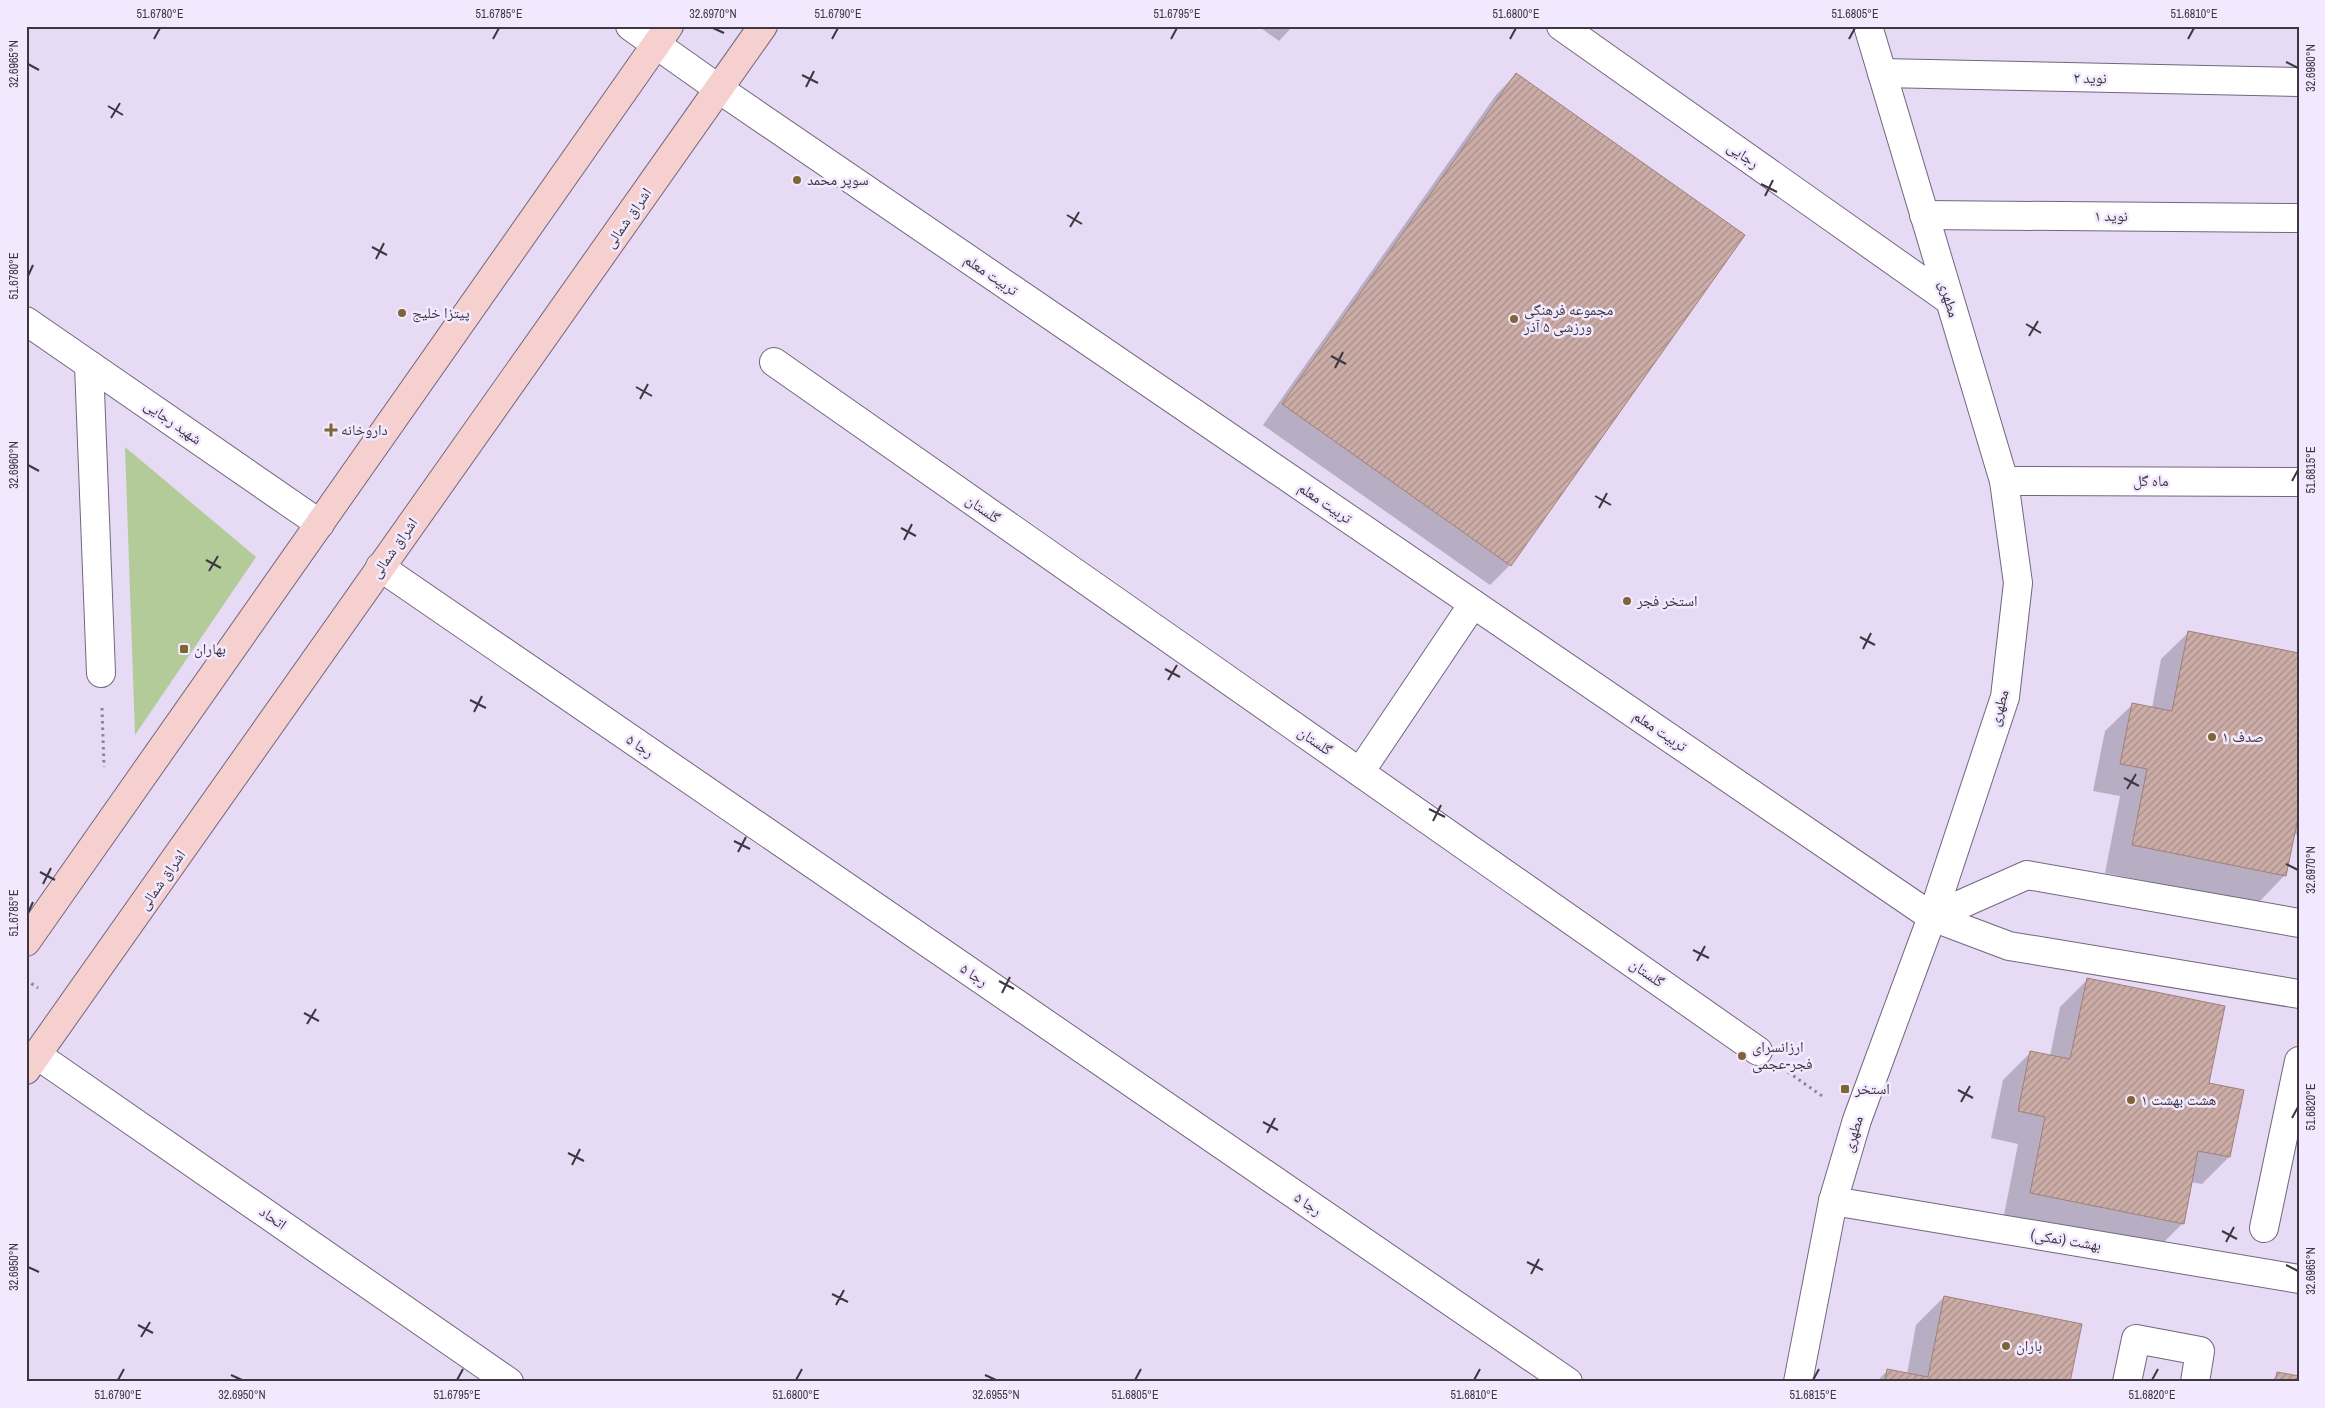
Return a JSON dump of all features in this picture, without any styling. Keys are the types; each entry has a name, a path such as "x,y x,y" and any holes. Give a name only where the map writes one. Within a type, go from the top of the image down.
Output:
{"main road":[{"name":"اشراق شمالی","path":"32,1063 763,26"},
{"path":"26,942 663,35"}],"street":[{"path":"630,26 663,35"},
{"name":"رجایی","path":"1561,26 1949,300"},
{"name":"مطهری","path":"1798,1382 1833,1201 1856,1120 1932,917 2005,696 2018,583 2004,481 1868,26"},
{"name":"تربیت معلم","path":"663,35 719,89 1932,917 2009,946 2299,994"},
{"name":"نوید ۲","path":"1882,73 2299,82"},
{"name":"نوید ۱","path":"1924,215 2299,218"},
{"name":"شهید رجایی","path":"26,321 320,524"},
{"name":"گلستان","path":"774,362 1758,1050"},
{"path":"90,365 100,673"},
{"name":"ماه گل","path":"2004,481 2299,482"},
{"name":"رجا ۵","path":"380,567 1568,1382"},
{"path":"1360,772 1473,604"},
{"path":"1932,917 2028,875 2299,923"},
{"path":"2264,1228 2299,1061"},
{"name":"اتحاد","path":"32,1063 509,1382"},
{"name":"بهشت (نمکی)","path":"1833,1201 2299,1279"},
{"path":"2127,1382 2136,1339 2200,1351 2195,1382"}],"path":[{"path":"100,673 104,771"},
{"path":"1758,1050 1856,1120"}],"green space":[{"path":"125,447 256,557 135,735"}],"building":[{"name":"مجموعه فرهنگی ورزشی ۵ آذر","path":"1516,73 1745,235 1511,566 1282,404"},
{"name":"صدف ۱","path":"2188,631 2299,653 2299,813 2286,876 2132,845 2147,769 2120,764 2132,703 2172,711"},
{"name":"هشت بهشت ۱","path":"2087,978 2225,1006 2209,1083 2244,1090 2230,1157 2198,1151 2184,1224 2030,1193 2045,1117 2018,1111 2030,1051 2070,1059"},
{"name":"باران","path":"1944,1296 2082,1324 2070,1382 1885,1382 1887,1369 1928,1377"},
{"path":"2277,1372 2299,1376 2299,1382 2275,1382"}],"place":[{"name":"سوپر محمد","path":"797,180"},
{"name":"پیتزا خلیج","path":"402,313"},
{"name":"مجموعه فرهنگی ورزشی ۵ آذر","path":"1514,319"},
{"name":"داروخانه","path":"331,430"},
{"name":"استخر فجر","path":"1627,601"},
{"name":"بهاران","path":"184,649"},
{"name":"صدف ۱","path":"2212,737"},
{"name":"ارزانسرای فجر-عجمی","path":"1742,1056"},
{"name":"استخر","path":"1845,1089"},
{"name":"هشت بهشت ۱","path":"2131,1100"},
{"name":"باران","path":"2006,1346"}]}
